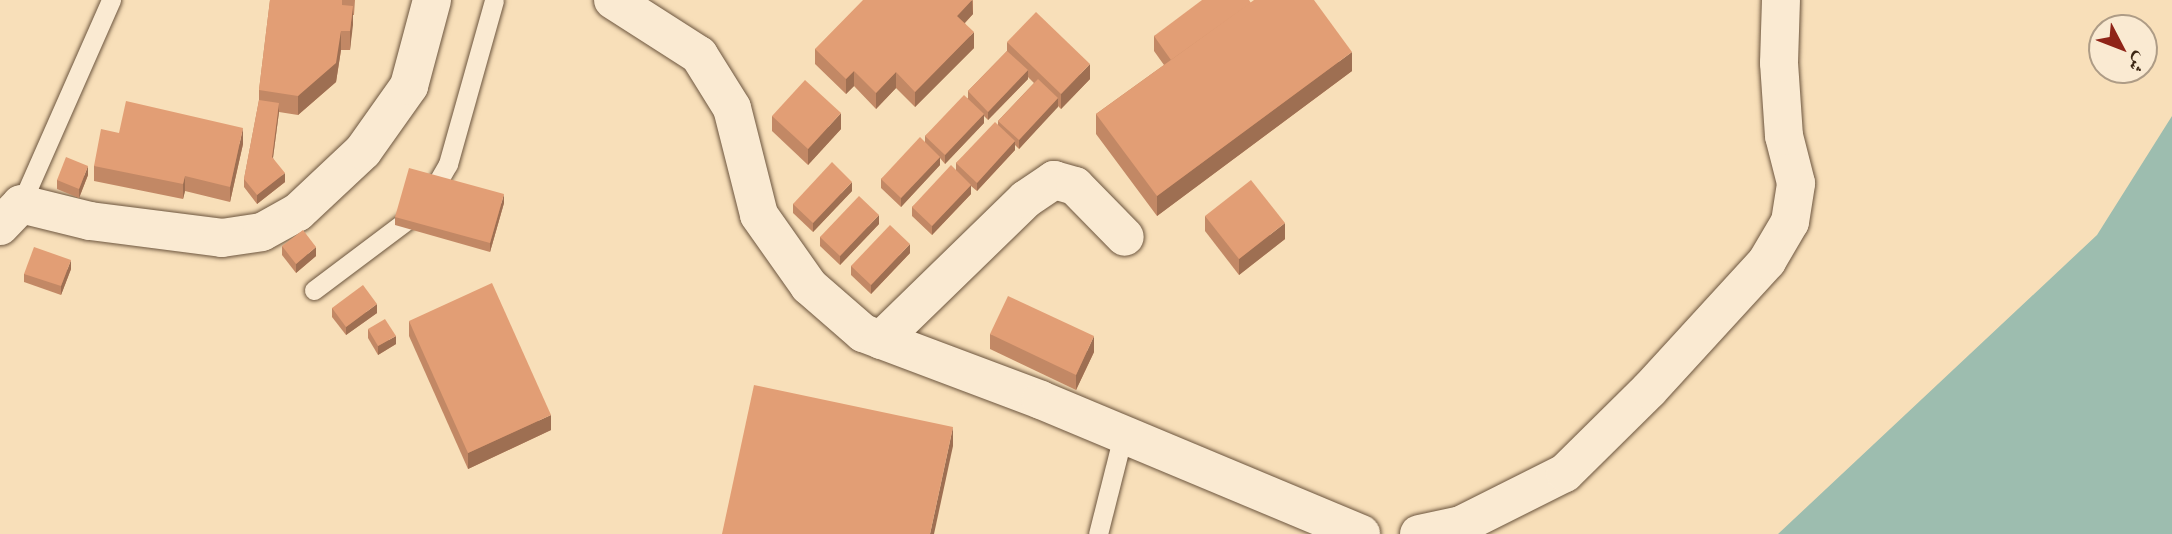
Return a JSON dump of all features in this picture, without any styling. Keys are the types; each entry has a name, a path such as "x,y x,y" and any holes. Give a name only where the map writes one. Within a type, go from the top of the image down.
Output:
{"street":[{"path":"11,215 90,221 222,238 262,232 298,212 363,151 409,86 432,0"},
{"path":"613,0 699,55 732,108 759,215 809,286 863,333 1123,435 1361,534"},
{"path":"1419,534 1461,525 1565,473 1649,390 1767,261 1790,222 1796,183 1784,136 1779,62 1781,0"},
{"path":"881,340 1026,199 1054,180 1075,186 1125,237"}],"lane":[{"path":"11,215 111,0"},
{"path":"314,290 422,209 448,164 494,0"},
{"path":"1098,534 1123,435"}],"shaded area":[{"path":"2172,116 2172,534 1778,534 2097,235"}],"building":[{"path":"270,0 342,0 342,5 353,6 350,31 341,31 336,63 298,96 259,90"},
{"path":"863,0 972,0 957,16 974,32 915,92 896,72 876,93 854,71 846,79 815,49"},
{"path":"1202,0 1249,0 1251,3 1171,60 1154,36"},
{"path":"1254,0 1314,0 1352,52 1157,196 1096,114"},
{"path":"1036,12 1090,64 1061,94 1007,42"},
{"path":"1007,51 1028,70 988,112 968,91"},
{"path":"1038,79 1058,98 1019,140 998,121"},
{"path":"805,80 841,113 808,149 772,116"},
{"path":"964,95 984,114 945,155 925,136"},
{"path":"259,100 279,103 272,157 285,173 257,195 244,179"},
{"path":"126,101 243,128 230,187 185,176 183,184 94,166 101,129 119,133"},
{"path":"995,122 1015,141 977,183 956,163"},
{"path":"920,137 940,157 901,198 881,179"},
{"path":"66,157 88,166 79,189 57,180"},
{"path":"832,162 852,182 813,223 793,204"},
{"path":"951,165 971,185 932,226 912,207"},
{"path":"409,168 504,194 490,243 395,217"},
{"path":"1251,180 1285,223 1239,259 1205,216"},
{"path":"859,196 879,215 840,256 820,237"},
{"path":"890,225 910,244 871,285 851,266"},
{"path":"303,230 316,247 296,264 282,246"},
{"path":"34,247 71,260 61,286 24,274"},
{"path":"492,283 551,415 468,453 409,321"},
{"path":"363,285 377,304 346,327 332,308"},
{"path":"1008,296 1094,336 1076,375 990,334"},
{"path":"385,319 396,336 378,346 368,329"},
{"path":"754,385 953,427 930,534 722,534"}]}
